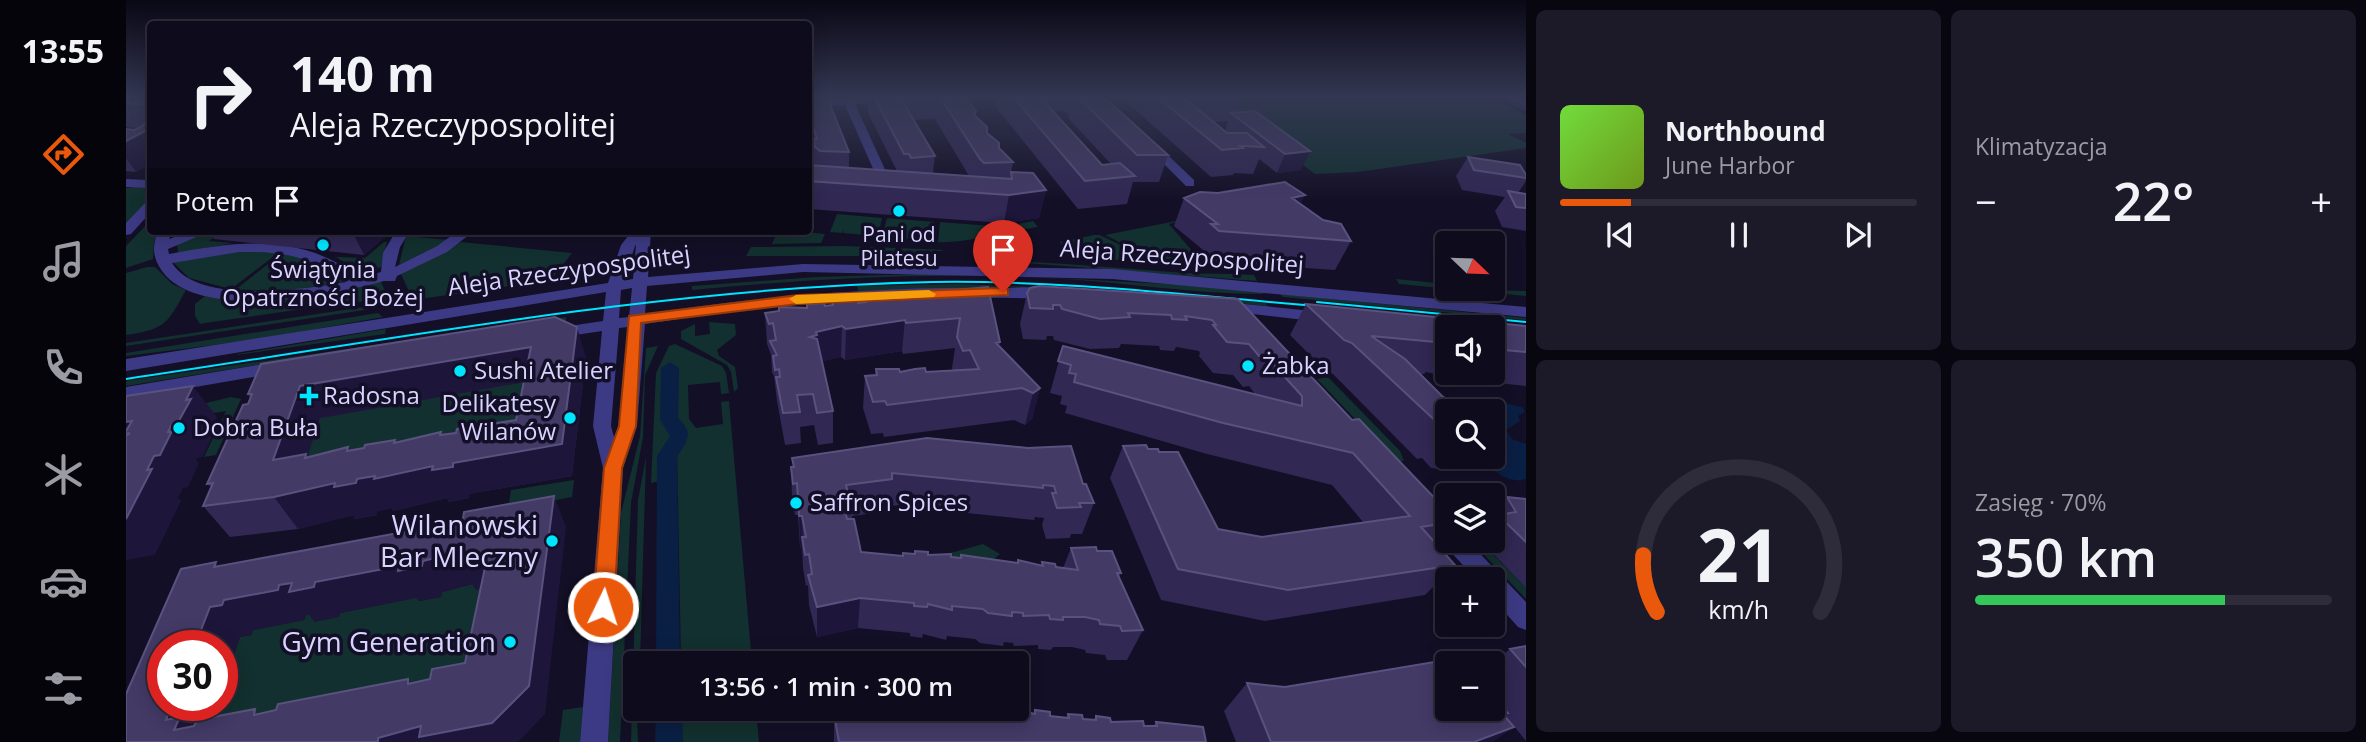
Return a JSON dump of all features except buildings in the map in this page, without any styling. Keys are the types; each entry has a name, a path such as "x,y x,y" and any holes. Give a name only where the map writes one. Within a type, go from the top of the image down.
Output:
{"street":[{"path":"862,132 890,192"},
{"path":"1140,134 1190,183"},
{"path":"126,183 147,184"},
{"path":"126,230 147,209"},
{"path":"165,235 162,253 170,274 189,285 228,294 276,296 389,275 433,254 461,235"},
{"path":"162,253 196,235"},
{"path":"389,275 390,253 401,235"},
{"path":"613,468 602,426 610,324 614,287 628,244 637,235"},
{"path":"594,742 613,468 628,426 634,319 640,282 641,235"},
{"path":"162,253 286,249 315,255 339,265 357,283"},
{"name":"Aleja Rzeczypospolitej","path":"126,365 640,282 824,267 1059,272 1197,280 1526,312"},
{"name":"Aleja Rzeczypospolitej","path":"543,334 634,319 809,299 972,293 1070,294"},
{"name":"Aleja Rzeczypospolitej","path":"1214,306 1339,319"},
{"path":"126,393 302,364"},
{"path":"1465,553 1478,567"},
{"path":"1505,596 1526,619"}],"green space":[{"path":"1259,132 1526,132 1508,134 1526,143 1526,148 1358,172 1315,174"},
{"path":"147,186 147,202 126,224 126,188"},
{"path":"837,214 882,218 878,236 843,233 844,229 842,233 830,232"},
{"path":"1197,217 1169,224 1205,266 1159,262 1105,235"},
{"path":"887,218 935,222 932,242 913,240 913,236 911,239 882,237"},
{"path":"1033,221 1038,227 973,239 938,242 940,222 1004,227"},
{"path":"147,224 147,235 158,235 154,243 153,259 126,268 126,246"},
{"path":"825,234 821,243 772,244 776,235"},
{"path":"202,235 217,235 209,241 233,243 178,253 177,244"},
{"path":"1100,235 1155,262 1069,257 1060,242"},
{"path":"406,236 449,240 399,265"},
{"path":"387,242 381,267 360,273 336,257 365,258"},
{"path":"461,242 572,253 551,280 413,300 400,272"},
{"path":"846,246 946,250 907,256 746,256 751,247"},
{"path":"237,251 278,253 231,289 189,278 172,261"},
{"path":"282,253 316,262 344,282 285,291 235,290"},
{"path":"986,260 1254,275 1257,281"},
{"path":"155,267 172,284 186,290 164,323 150,330 126,335 126,273"},
{"path":"921,274 1000,276 869,278 692,290 692,286 816,277"},
{"path":"1046,278 1177,285 1263,294 1209,292"},
{"path":"1396,279 1435,283 1435,288 1399,284"},
{"path":"380,280 390,301 352,302 200,324 195,316 195,304 205,296 271,300"},
{"path":"957,284 1116,290 1265,303 1268,306 1130,293 1025,287 858,291 857,286"},
{"path":"1505,290 1526,291 1526,296 1505,294"},
{"path":"1280,294 1495,315 1473,315 1283,297"},
{"path":"377,305 371,309 126,346 126,343"},
{"path":"378,313 383,317 254,340 126,356 126,353"},
{"path":"1505,316 1526,318 1505,318"},
{"path":"566,317 566,321 306,357 126,386 126,381"},
{"path":"709,322 735,324 736,335 717,350 719,356 735,367 738,388 734,392 731,372 727,365 681,339 681,331 695,324 695,336 710,334"},
{"path":"386,329 385,334 237,355 238,354"},
{"path":"675,344 722,366 726,373 729,393 721,394 720,382 688,385 689,419 696,428 723,424 721,402 729,401 751,651 681,651 677,449 682,436 676,424 676,372 672,372 671,368 664,373 664,420 677,432 678,439 664,451 664,480 651,483 656,373 669,346"},
{"path":"658,346 645,375 643,437 631,503 620,742 608,742 621,513 640,436 646,348"},
{"path":"1328,377 1400,451 1404,461 1395,461 1317,379"},
{"path":"542,379 534,418 296,491 320,418"},
{"path":"231,397 241,399 216,455 204,457 226,411 201,415 206,403"},
{"path":"646,457 640,651 634,651 638,500"},
{"path":"574,480 572,497 508,509 511,490"},
{"path":"983,544 1000,554 988,564 949,557 947,554"},
{"path":"1482,553 1492,553 1526,588 1526,599 1505,577 1505,567 1496,567"},
{"path":"476,583 504,584 484,692 205,742 212,721 238,721 240,637 251,635 253,630 304,620 306,615 318,613 339,617 340,613 419,597 419,601 441,597 442,592"},
{"path":"583,707 580,742 559,742 563,710"},
{"path":"632,721 637,721 638,742 631,742"},
{"path":"682,721 757,721 759,742 682,742"}],"water":[{"path":"1505,404 1522,407 1525,412 1518,416 1520,421 1506,430 1512,439 1526,444 1526,479 1510,479 1491,469 1505,469"}],"waterway":[{"path":"668,651 667,456 680,437 680,431 669,420 670,368"},
{"path":"669,721 669,742"}],"tram line":[{"path":"126,379 528,318 731,294 832,286 933,282 1031,284 1326,307"},
{"path":"1317,302 1526,322"}],"slow traffic":[{"path":"796,299 929,294"}],"place":[{"name":"Pani od Pilatesu","path":"899,211"},
{"name":"Świątynia Opatrzności Bożej","path":"323,245"},
{"name":"Żabka","path":"1248,366"},
{"name":"Sushi Atelier","path":"460,371"},
{"name":"Radosna","path":"309,396"},
{"name":"Delikatesy Wilanów","path":"570,418"},
{"name":"Dobra Buła","path":"179,428"},
{"name":"Saffron Spices","path":"796,503"},
{"name":"Wilanowski Bar Mleczny","path":"552,541"},
{"name":"Gym Generation","path":"510,642"}],"route":[{"path":"603,607 613,468 628,426 634,319 798,299 1003,292"}]}
